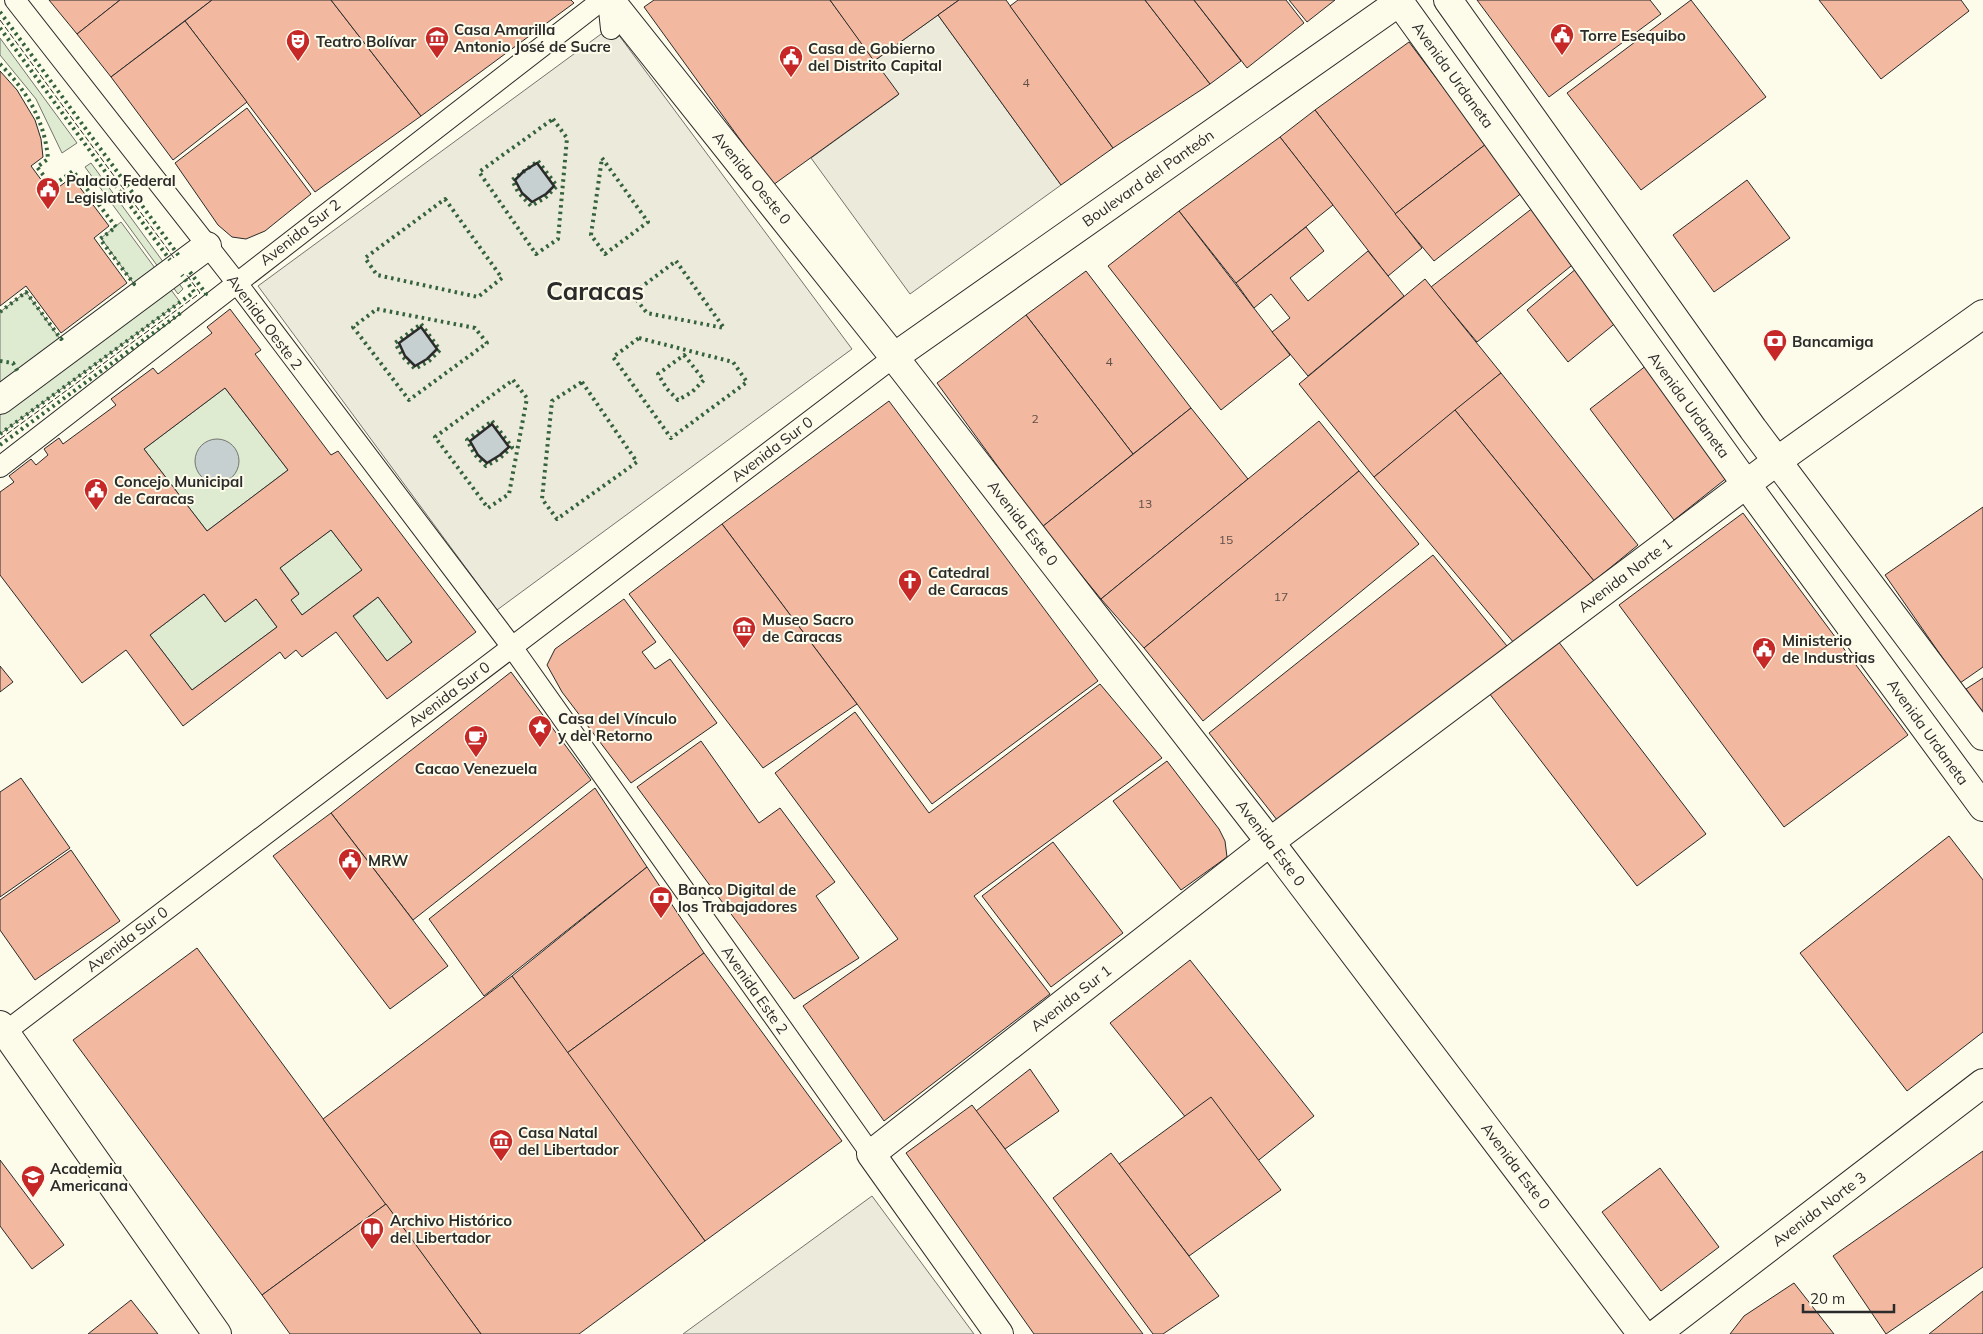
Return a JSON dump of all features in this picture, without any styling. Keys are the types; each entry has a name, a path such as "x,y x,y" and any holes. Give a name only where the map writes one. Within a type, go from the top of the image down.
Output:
{"street":[{"name":"Avenida Oeste 2","path":"14,0 236,282 512,647"},
{"name":"Avenida Sur 2","path":"0,467 236,282 602,0"},
{"path":"609,0 611,29"},
{"name":"Avenida Oeste 0","path":"609,0 894,357"},
{"path":"1448,0 1680,328 1983,736"},
{"name":"Boulevard del Panteón","path":"894,357 1400,1"},
{"name":"Avenida Urdaneta","path":"1400,1 1746,484 1983,807"},
{"path":"0,400 207,246"},
{"name":"Avenida Norte 1","path":"1270,842 1777,461 1983,314"},
{"name":"Avenida Sur 0","path":"2,1031 894,357"},
{"name":"Avenida Este 0","path":"894,357 1270,842 1642,1334"},
{"name":"Avenida Este 2","path":"512,647 999,1334"},
{"name":"Avenida Sur 1","path":"871,1154 1270,842"},
{"path":"2,1031 218,1334"},
{"name":"Avenida Norte 3","path":"1656,1334 1983,1083"}],"green space":[{"path":"0,38 77,143 62,153 36,99 0,55"},
{"path":"91,163 183,289 178,294 85,167"},
{"path":"121,222 180,302 0,434 0,312 26,292 60,339 134,284 101,238"},
{"path":"225,388 288,470 207,531 144,449"},
{"path":"331,530 362,570 302,615 291,600 299,593 280,568"},
{"path":"204,594 225,622 256,599 277,627 192,690 150,635"},
{"path":"378,597 412,642 387,661 353,617"}],"shaded area":[{"path":"938,15 1061,185 910,294 811,158 898,95 874,61"},
{"path":"612,26 852,349 497,610 258,286"},
{"path":"537,163 554,186 546,194 532,202 522,193 515,180 524,171"},
{"path":"421,327 437,349 427,359 415,366 405,356 399,343"},
{"path":"492,424 509,447 487,463 478,455 470,441"},
{"path":"213,439 221,439 233,445 239,461 233,477 221,483 213,483 201,477 195,465 195,457 201,445"},
{"path":"872,1196 974,1334 683,1334"}],"building":[{"path":"49,0 120,0 77,34"},
{"path":"120,0 212,0 111,77 77,34"},
{"name":"Teatro Bolívar","path":"212,0 331,0 421,116 315,192 185,21"},
{"name":"Casa Amarilla Antonio José de Sucre","path":"331,0 571,0 574,3 421,116"},
{"name":"Casa de Gobierno del Distrito Capital","path":"654,0 830,0 899,94 773,185 644,7"},
{"path":"830,0 959,0 874,61"},
{"path":"959,0 1006,0 1113,148 1061,185 938,15"},
{"path":"1018,0 1145,0 1210,84 1113,148 1010,6"},
{"path":"1145,0 1194,0 1241,61 1210,84"},
{"path":"1194,0 1286,0 1304,23 1247,68"},
{"path":"1289,0 1335,0 1307,22"},
{"name":"Torre Esequibo","path":"1477,0 1650,0 1661,14 1549,97"},
{"path":"1691,0 1766,97 1641,190 1567,93"},
{"path":"1819,0 1961,0 1969,11 1881,79"},
{"path":"185,21 247,102 173,160 111,77"},
{"path":"1409,42 1486,144 1395,214 1315,110"},
{"name":"Palacio Federal Legislativo","path":"0,71 17,90 35,120 41,139 43,157 31,166 51,193 72,177 109,226 94,238 127,283 61,333 26,286 0,306"},
{"path":"247,108 311,194 265,231 246,239 232,237 218,225 175,163"},
{"path":"1315,110 1422,248 1388,276 1280,137"},
{"path":"1280,137 1333,205 1236,283 1179,211"},
{"path":"1486,144 1523,192 1434,261 1395,214"},
{"path":"1747,180 1790,238 1714,292 1673,235"},
{"path":"1534,207 1576,262 1477,342 1431,287"},
{"path":"1179,211 1290,355 1221,410 1108,266"},
{"path":"1306,227 1324,251 1290,278 1308,301 1368,251 1404,296 1308,376 1272,332 1290,318 1271,294 1254,308 1236,283"},
{"path":"1577,268 1618,321 1568,362 1527,310"},
{"path":"1086,271 1191,408 1133,454 1026,315"},
{"path":"1425,279 1501,373 1374,477 1299,384"},
{"name":"Concejo Municipal de Caracas","path":"230,309 261,350 255,354 331,455 338,451 476,632 387,699 336,632 302,657 296,650 285,659 280,652 183,726 126,650 82,683 0,575 0,492 14,482 9,476 31,459 36,465 48,455 44,449 59,438 63,444 116,405 111,399 153,368 158,374 212,333 207,327","holes":["225,388 288,470 207,531 144,449","331,530 362,570 302,615 291,600 299,594 280,568","204,594 225,622 256,599 277,627 192,690 150,635","378,597 412,642 387,661 353,616"]},
{"path":"1026,315 1133,454 1042,527 937,383"},
{"path":"1647,365 1728,477 1674,520 1590,409"},
{"path":"1501,373 1638,545 1594,581 1455,410"},
{"name":"Catedral de Caracas","path":"889,401 1098,681 932,804 722,524"},
{"path":"1191,408 1248,479 1101,599 1042,527"},
{"path":"1455,410 1594,581 1514,643 1374,477"},
{"path":"1319,421 1359,471 1144,648 1101,599"},
{"path":"1359,471 1419,544 1203,721 1144,648"},
{"path":"1983,507 1983,667 1960,683 1885,575"},
{"name":"Ministerio de Industrias","path":"1743,513 1908,735 1784,827 1619,605"},
{"name":"Museo Sacro de Caracas","path":"722,524 857,704 763,768 629,594"},
{"path":"1433,555 1507,646 1281,825 1209,733"},
{"path":"624,599 656,642 642,652 655,669 670,659 717,723 631,783 562,692 547,665 555,649"},
{"path":"1558,641 1706,834 1637,886 1489,693"},
{"path":"0,666 13,682 0,692"},
{"path":"511,672 591,780 413,920 331,813"},
{"path":"1983,678 1983,714 1966,689"},
{"path":"1100,684 1162,758 974,896 1050,994 884,1121 803,1006 898,939 775,773 855,712 929,813"},
{"path":"701,741 759,823 780,808 835,882 816,896 859,958 794,999 637,787"},
{"path":"1167,761 1219,829 1225,841 1227,857 1181,890 1113,801"},
{"path":"21,778 70,848 0,897 0,792"},
{"path":"595,788 647,867 484,996 429,919"},
{"path":"331,813 448,966 390,1009 273,856"},
{"path":"1949,836 1983,880 1983,1032 1907,1091 1800,953"},
{"path":"1053,842 1123,933 1051,987 982,896"},
{"path":"71,850 120,921 35,980 0,930 0,900"},
{"path":"647,867 704,953 567,1053 512,976"},
{"path":"197,948 386,1204 262,1295 73,1040"},
{"path":"704,953 842,1141 705,1241 567,1053"},
{"path":"1190,960 1314,1116 1235,1179 1110,1023"},
{"name":"Casa Natal del Libertador","path":"512,976 705,1241 579,1334 481,1334 323,1119"},
{"path":"1030,1069 1059,1111 1005,1149 976,1111"},
{"path":"1211,1097 1281,1190 1189,1256 1119,1164"},
{"path":"972,1105 1143,1334 1034,1334 906,1153"},
{"path":"1983,1151 1983,1267 1886,1334 1833,1256"},
{"path":"1111,1153 1219,1296 1163,1334 1153,1334 1053,1198"},
{"path":"0,1160 64,1245 32,1269 0,1226"},
{"path":"1660,1168 1719,1247 1661,1291 1602,1212"},
{"name":"Archivo Histórico del Libertador","path":"386,1204 481,1334 290,1334 262,1295"},
{"path":"1794,1283 1834,1334 1730,1334 1744,1316"},
{"path":"1983,1291 1983,1334 1929,1334"},
{"path":"131,1300 158,1334 88,1334"}],"hedge":[{"path":"0,12 179,256"},
{"path":"0,28 170,260"},
{"path":"0,64 26,96 39,119 48,159 37,167 52,186 73,171 116,227 100,239 134,284 131,286"},
{"path":"553,119 567,138 558,239 536,254 479,172 553,119"},
{"path":"602,158 648,222 605,254 591,235 602,158"},
{"path":"538,161 557,186 545,198 531,206 518,192 512,180 538,161"},
{"path":"445,199 502,278 478,297 377,275 365,258 445,199"},
{"path":"676,261 724,328 647,313 632,294 676,261"},
{"path":"190,272 206,294 204,296"},
{"path":"0,434 194,292 182,275"},
{"path":"0,312 26,292 61,339 63,337"},
{"path":"377,309 475,328 487,343 409,400 353,327 377,309"},
{"path":"0,445 182,312"},
{"path":"421,324 440,350 429,361 415,369 403,357 395,343 421,324"},
{"path":"639,338 733,362 747,382 671,438 613,357 639,338"},
{"path":"684,355 704,380 692,392 678,400 667,389 658,374 684,355"},
{"path":"0,361 13,363 19,374"},
{"path":"513,380 527,398 509,494 488,508 435,437 513,380"},
{"path":"582,382 637,462 557,519 542,499 552,401 582,382"},
{"path":"492,421 512,447 500,458 486,466 475,455 467,440 492,421"}],"fence":[{"path":"0,20 174,258"},
{"path":"0,439 200,293 186,274"}],"wall":[{"path":"537,163 554,186 546,194 532,202 522,193 515,180 524,171 537,163"},
{"path":"421,327 437,349 427,359 415,366 405,356 399,343 421,327"},
{"path":"492,424 509,447 487,463 478,455 470,441 492,424"}],"place":[{"name":"Torre Esequibo","path":"1562,56"},
{"name":"Casa Amarilla Antonio José de Sucre","path":"437,59"},
{"name":"Teatro Bolívar","path":"298,62"},
{"name":"Casa de Gobierno del Distrito Capital","path":"791,78"},
{"name":"Palacio Federal Legislativo","path":"48,210"},
{"name":"Bancamiga","path":"1775,362"},
{"name":"Concejo Municipal de Caracas","path":"96,511"},
{"name":"Catedral de Caracas","path":"910,602"},
{"name":"Museo Sacro de Caracas","path":"744,649"},
{"name":"Ministerio de Industrias","path":"1764,670"},
{"name":"Casa del Vínculo y del Retorno","path":"540,748"},
{"name":"Cacao Venezuela","path":"476,758"},
{"name":"MRW","path":"350,881"},
{"name":"Banco Digital de los Trabajadores","path":"661,919"},
{"name":"Casa Natal del Libertador","path":"501,1162"},
{"name":"Academia Americana","path":"33,1198"},
{"name":"Archivo Histórico del Libertador","path":"372,1250"}],"district":[{"name":"Caracas","path":"595,290"}]}
